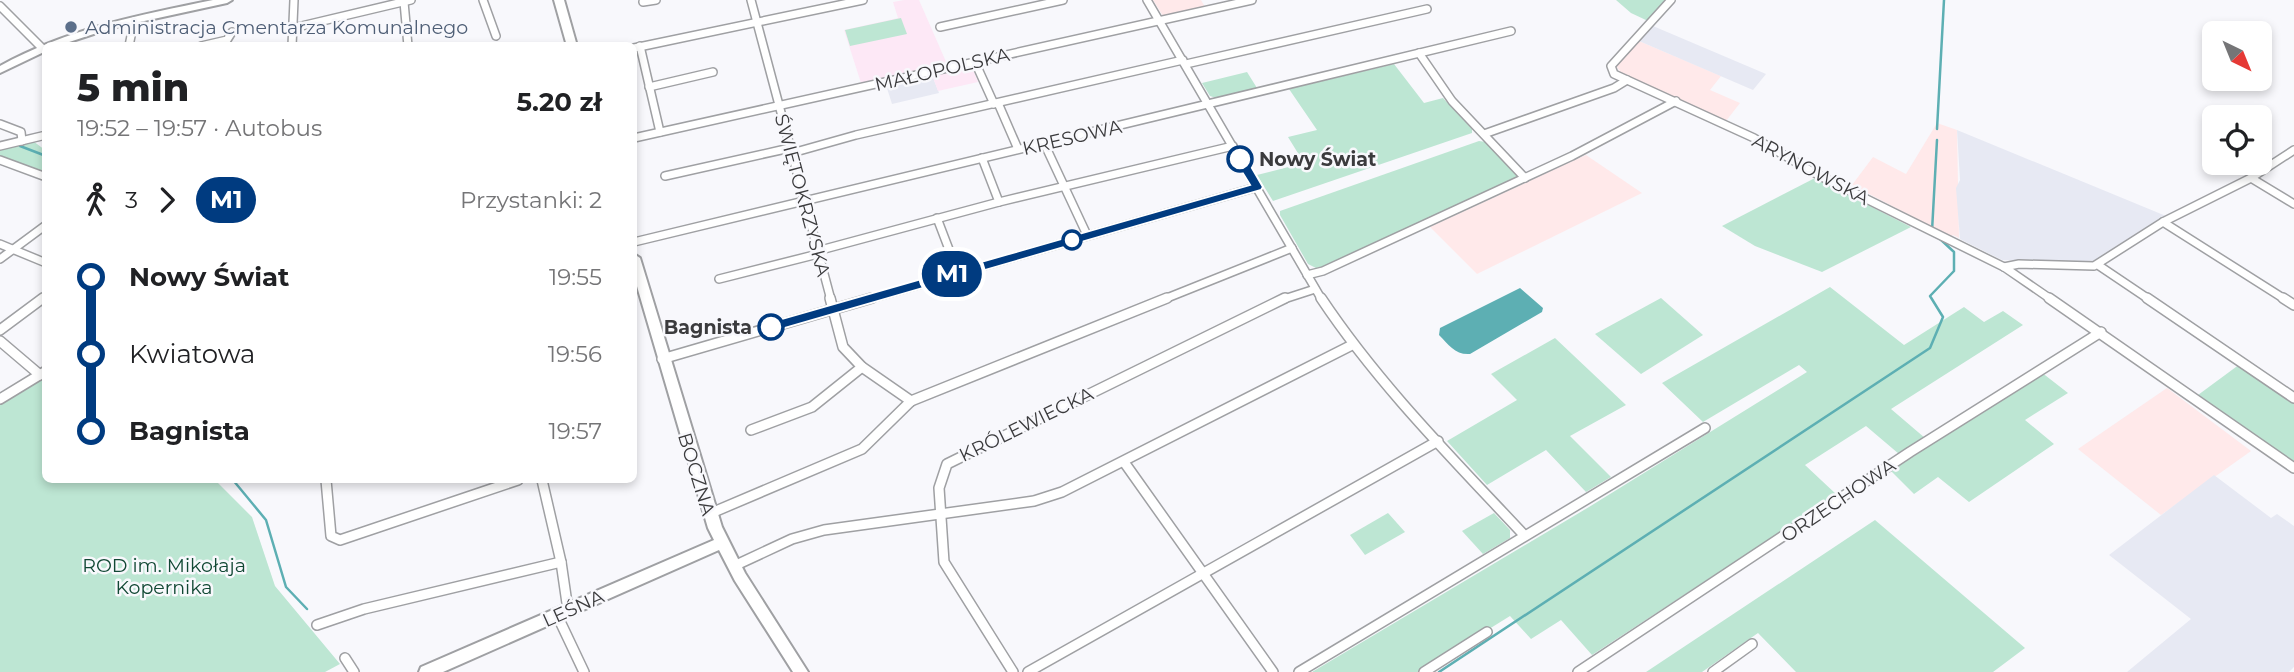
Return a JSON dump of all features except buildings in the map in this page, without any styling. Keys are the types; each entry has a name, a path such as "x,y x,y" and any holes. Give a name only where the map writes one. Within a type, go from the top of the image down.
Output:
{"street":[{"path":"65,41 134,21 228,0"},
{"path":"292,42 294,0"},
{"path":"484,0 496,36"},
{"path":"559,0 571,42"},
{"path":"643,2 656,0"},
{"name":"ŚWIĘTOKRZYSKA","path":"751,0 843,347 862,367 911,401"},
{"path":"660,132 637,47 863,0"},
{"path":"940,27 1063,0"},
{"path":"1147,0 1315,289 1352,345 1524,535"},
{"name":"MAŁOPOLSKA","path":"637,137 1251,0"},
{"name":"ARYNOWSKA","path":"1671,0 1611,66 1617,75 2004,267 2294,468"},
{"path":"293,28 408,1 408,42"},
{"path":"0,6 41,47 0,70"},
{"path":"665,176 1427,9"},
{"path":"130,42 134,21"},
{"name":"KRESOWA","path":"637,241 1511,31"},
{"path":"218,42 227,40 232,32"},
{"path":"1419,53 1446,93 1525,178"},
{"path":"975,62 1018,149"},
{"path":"649,87 713,72"},
{"path":"1483,134 1614,88 1627,80"},
{"path":"1307,275 1323,271 1525,178 1676,102"},
{"path":"0,124 21,132 22,141"},
{"path":"0,146 42,136"},
{"path":"1044,143 1087,235"},
{"path":"719,279 937,218 1233,146"},
{"path":"2098,265 2163,222 2250,178 2294,150"},
{"path":"982,158 999,202"},
{"path":"0,160 42,176"},
{"path":"2250,178 2294,204"},
{"path":"662,359 1257,187"},
{"path":"937,218 958,272"},
{"path":"2163,222 2294,305"},
{"path":"0,259 42,228"},
{"path":"0,244 42,261"},
{"path":"709,514 862,449 911,401 1292,248"},
{"path":"2004,267 2019,264 2098,265 2294,398"},
{"name":"BOCZNA","path":"637,269 709,514 734,566 801,672"},
{"name":"KRÓLEWIECKA","path":"1013,672 947,570 942,553 939,488 949,461 1210,333 1289,297 1315,289"},
{"path":"0,330 42,299"},
{"name":"ORZECHOWA","path":"1578,672 1989,401 2101,332"},
{"path":"0,341 42,372"},
{"path":"734,566 792,539 824,530 1034,500 1071,488 1352,345"},
{"path":"751,430 812,407 862,367"},
{"path":"0,399 42,374"},
{"path":"1299,672 1705,428"},
{"path":"1028,672 1438,441"},
{"path":"1124,462 1273,672"},
{"path":"326,483 331,536 340,540 509,483"},
{"path":"543,483 561,562 563,613 569,645 584,672"},
{"name":"LEŚNA","path":"426,672 721,543"},
{"path":"317,625 363,608 561,562"},
{"path":"1424,672 1487,632"},
{"path":"1713,672 1752,644"},
{"path":"345,658 354,672"}],"shaded area":[{"path":"919,0 947,64 861,83 844,30 898,18 893,2"},
{"path":"1153,0 1201,0 1205,7 1163,16"},
{"path":"1653,26 1766,74 1753,90 1639,41"},
{"path":"1639,41 1721,76 1710,90 1740,103 1726,121 1623,75 1616,66"},
{"path":"966,67 973,70 978,82 938,91 932,75"},
{"path":"932,75 939,93 892,104 886,85"},
{"path":"1937,123 1957,130 1959,238 1953,235 1951,237 1852,185 1873,157 1906,174"},
{"path":"1957,130 2166,216 2093,263 2002,260 1960,239 1956,188 1960,180"},
{"path":"1586,155 1642,193 1477,274 1430,227"},
{"path":"2167,388 2251,451 2161,515 2078,449"},
{"path":"2214,475 2271,518 2277,514 2294,526 2294,667 2289,672 2127,672 2191,619 2109,555"}],"green space":[{"path":"1616,0 1668,0 1648,21 1631,13"},
{"path":"901,18 907,34 850,46 845,30"},
{"path":"1394,64 1424,103 1443,98 1472,129 1472,133 1273,201 1257,175 1304,163 1288,137 1317,130 1289,89"},
{"path":"1247,72 1257,88 1216,98 1210,96 1202,83"},
{"path":"33,141 42,148 42,174 0,156 0,149"},
{"path":"1479,141 1486,142 1517,173 1516,179 1328,266 1316,268 1308,264 1280,215 1280,211"},
{"path":"1815,178 1911,227 1822,272 1755,246 1722,226"},
{"path":"1830,287 1904,345 1964,307 1984,322 2003,311 2023,325 1891,409 1925,438 1899,454 1866,426 1805,465 1837,495 1592,655 1561,620 1531,639 1510,616 1420,672 1312,672 1589,507 1807,372 1799,365 1703,422 1662,383"},
{"path":"1661,298 1703,335 1641,374 1595,334"},
{"path":"1555,338 1626,405 1570,436 1611,477 1586,492 1546,450 1487,485 1447,441 1517,400 1491,374"},
{"path":"2240,364 2294,401 2294,462 2198,395"},
{"path":"2041,372 2068,393 2025,420 2054,444 1969,502 1938,477 1914,494 1891,471"},
{"name":"ROD im. Mikołaja Kopernika","path":"42,377 42,483 218,483 252,517 275,586 340,664 325,672 0,672 0,405"},
{"path":"1388,513 1405,532 1365,555 1350,535"},
{"path":"1494,513 1510,530 1510,538 1483,554 1462,531"},
{"path":"1875,520 2025,648 1993,672 1796,672 1758,633 1702,672 1646,672"}],"water":[{"path":"1520,288 1543,308 1542,312 1470,354 1456,351 1439,335 1440,328"}],"waterway":[{"path":"1937,129 1944,0"},
{"path":"1932,231 1937,140"},
{"path":"20,146 42,154"},
{"path":"1439,672 1930,348 1943,317 1930,296 1954,271 1954,252 1939,238"},
{"path":"235,483 266,520 286,587 307,609"}],"bus line":[{"name":"M1","path":"771,327 1257,187 1240,159"}],"place":[{"name":"Administracja Cmentarza Komunalnego","path":"71,27"},
{"name":"Nowy Świat","path":"1240,159"},
{"name":"Bagnista","path":"771,327"}]}
